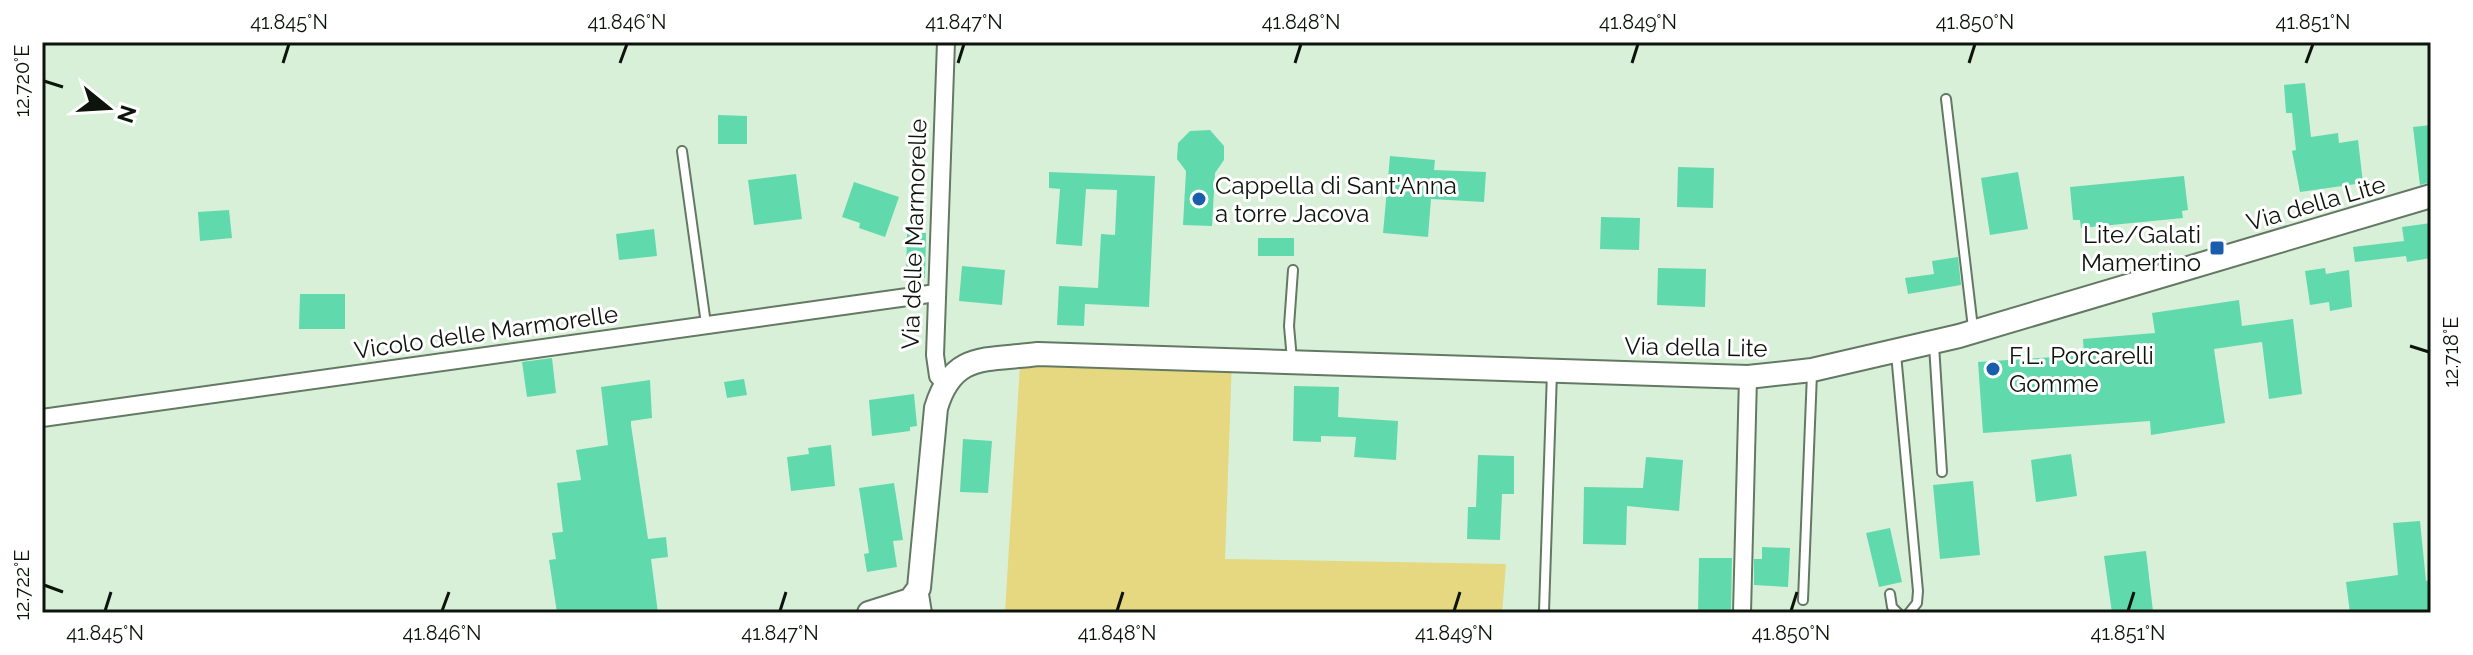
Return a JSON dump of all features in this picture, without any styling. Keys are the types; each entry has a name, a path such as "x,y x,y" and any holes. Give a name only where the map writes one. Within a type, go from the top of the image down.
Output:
{"street":[{"name":"Via delle Marmorelle","path":"923,613 919,588 933,431 945,383 938,376 935,355 946,42"},
{"name":"Via della Lite","path":"945,383 963,365 1038,354 1748,377 1812,370 1974,331 2431,196"},
{"name":"Vicolo delle Marmorelle","path":"42,418 936,293"},
{"path":"1742,613 1748,377"},
{"path":"869,613 910,600 919,588"}],"lane":[{"path":"1946,99 1974,331"},
{"path":"682,151 706,325"},
{"path":"1292,360 1289,326 1293,270"},
{"path":"1934,341 1942,472"},
{"path":"1896,351 1918,591 1917,603 1909,613"},
{"path":"1544,611 1552,370"},
{"path":"1803,600 1812,370"},
{"path":"1890,594 1892,607 1898,613"}],"shaded area":[{"path":"1021,348 1232,359 1225,559 1506,564 1502,613 1005,613"}],"building":[{"path":"2305,83 2311,137 2338,133 2339,143 2358,140 2363,183 2300,192 2292,151 2296,150 2292,113 2286,113 2284,85"},
{"path":"718,115 747,116 747,144 718,144"},
{"path":"2431,125 2431,182 2420,185 2413,127"},
{"name":"Cappella di Sant'Anna a torre Jacova","path":"1210,130 1224,146 1224,160 1215,173 1212,226 1183,225 1186,171 1177,159 1178,143 1190,131"},
{"path":"1390,156 1435,160 1434,170 1486,172 1484,202 1431,199 1428,237 1383,233"},
{"path":"1678,167 1714,168 1713,208 1677,207"},
{"path":"1049,172 1155,176 1149,307 1085,304 1084,326 1057,325 1059,286 1098,288 1101,234 1115,235 1117,190 1086,189 1082,246 1056,244 1060,189 1049,188"},
{"path":"2018,172 2028,229 1990,235 1981,178"},
{"path":"796,174 802,219 754,225 748,180"},
{"path":"2184,176 2188,210 2182,211 2183,218 2081,228 2080,220 2073,220 2070,187"},
{"path":"854,182 899,197 885,237 859,228 860,223 842,217"},
{"path":"229,210 232,238 200,241 198,212"},
{"path":"1601,217 1640,218 1639,250 1600,249"},
{"path":"2431,223 2431,258 2407,262 2406,256 2355,262 2353,247 2404,241 2402,227"},
{"path":"654,229 657,256 619,260 616,234"},
{"path":"907,233 926,233 925,278 906,277"},
{"path":"1258,238 1294,238 1294,256 1258,256"},
{"path":"1958,257 1961,285 1908,294 1905,278 1934,274 1932,261"},
{"path":"962,266 1005,270 1002,305 959,301"},
{"path":"1658,268 1706,269 1705,307 1657,305"},
{"path":"2325,268 2326,274 2349,270 2352,307 2330,311 2329,302 2310,305 2305,271"},
{"path":"300,294 345,294 345,329 299,329"},
{"path":"2239,300 2242,326 2293,319 2302,394 2269,399 2262,342 2214,349 2225,423 2151,435 2150,421 1983,433 1978,362 2084,355 2083,339 2155,333 2152,313"},
{"path":"552,358 556,393 527,397 522,362"},
{"path":"744,379 747,395 727,398 724,382"},
{"path":"650,380 652,418 631,421 631,425 648,539 666,537 668,557 651,559 658,613 557,613 549,560 556,559 552,533 563,532 557,483 581,480 576,450 608,445 601,387"},
{"path":"1294,386 1339,387 1338,417 1398,421 1396,460 1354,457 1356,437 1321,436 1321,442 1293,441"},
{"path":"914,394 917,426 910,427 910,431 872,436 869,400"},
{"path":"963,439 992,441 988,493 960,492"},
{"path":"831,445 835,486 791,491 787,457 809,454 808,448"},
{"path":"2071,454 2077,496 2036,502 2031,460"},
{"path":"1478,455 1514,456 1514,494 1502,494 1500,540 1467,539 1468,507 1476,507"},
{"path":"1646,457 1683,460 1679,511 1627,506 1626,545 1583,544 1584,487 1643,488"},
{"path":"1973,481 1980,555 1940,559 1933,485"},
{"path":"894,483 903,540 893,541 897,567 867,572 864,554 869,553 859,488"},
{"path":"2420,521 2426,581 2431,580 2431,613 2350,613 2346,582 2398,575 2393,523"},
{"path":"1890,528 1902,582 1879,587 1866,533"},
{"path":"1762,547 1790,548 1788,587 1754,585 1754,559 1762,559"},
{"path":"2146,551 2153,611 2112,613 2104,556"},
{"path":"1699,558 1732,558 1731,613 1698,613"}],"place":[{"name":"Cappella di Sant'Anna a torre Jacova","path":"1199,199"},
{"name":"Lite/Galati Mamertino","path":"2217,248"},
{"name":"F.L. Porcarelli Gomme","path":"1993,369"}]}
